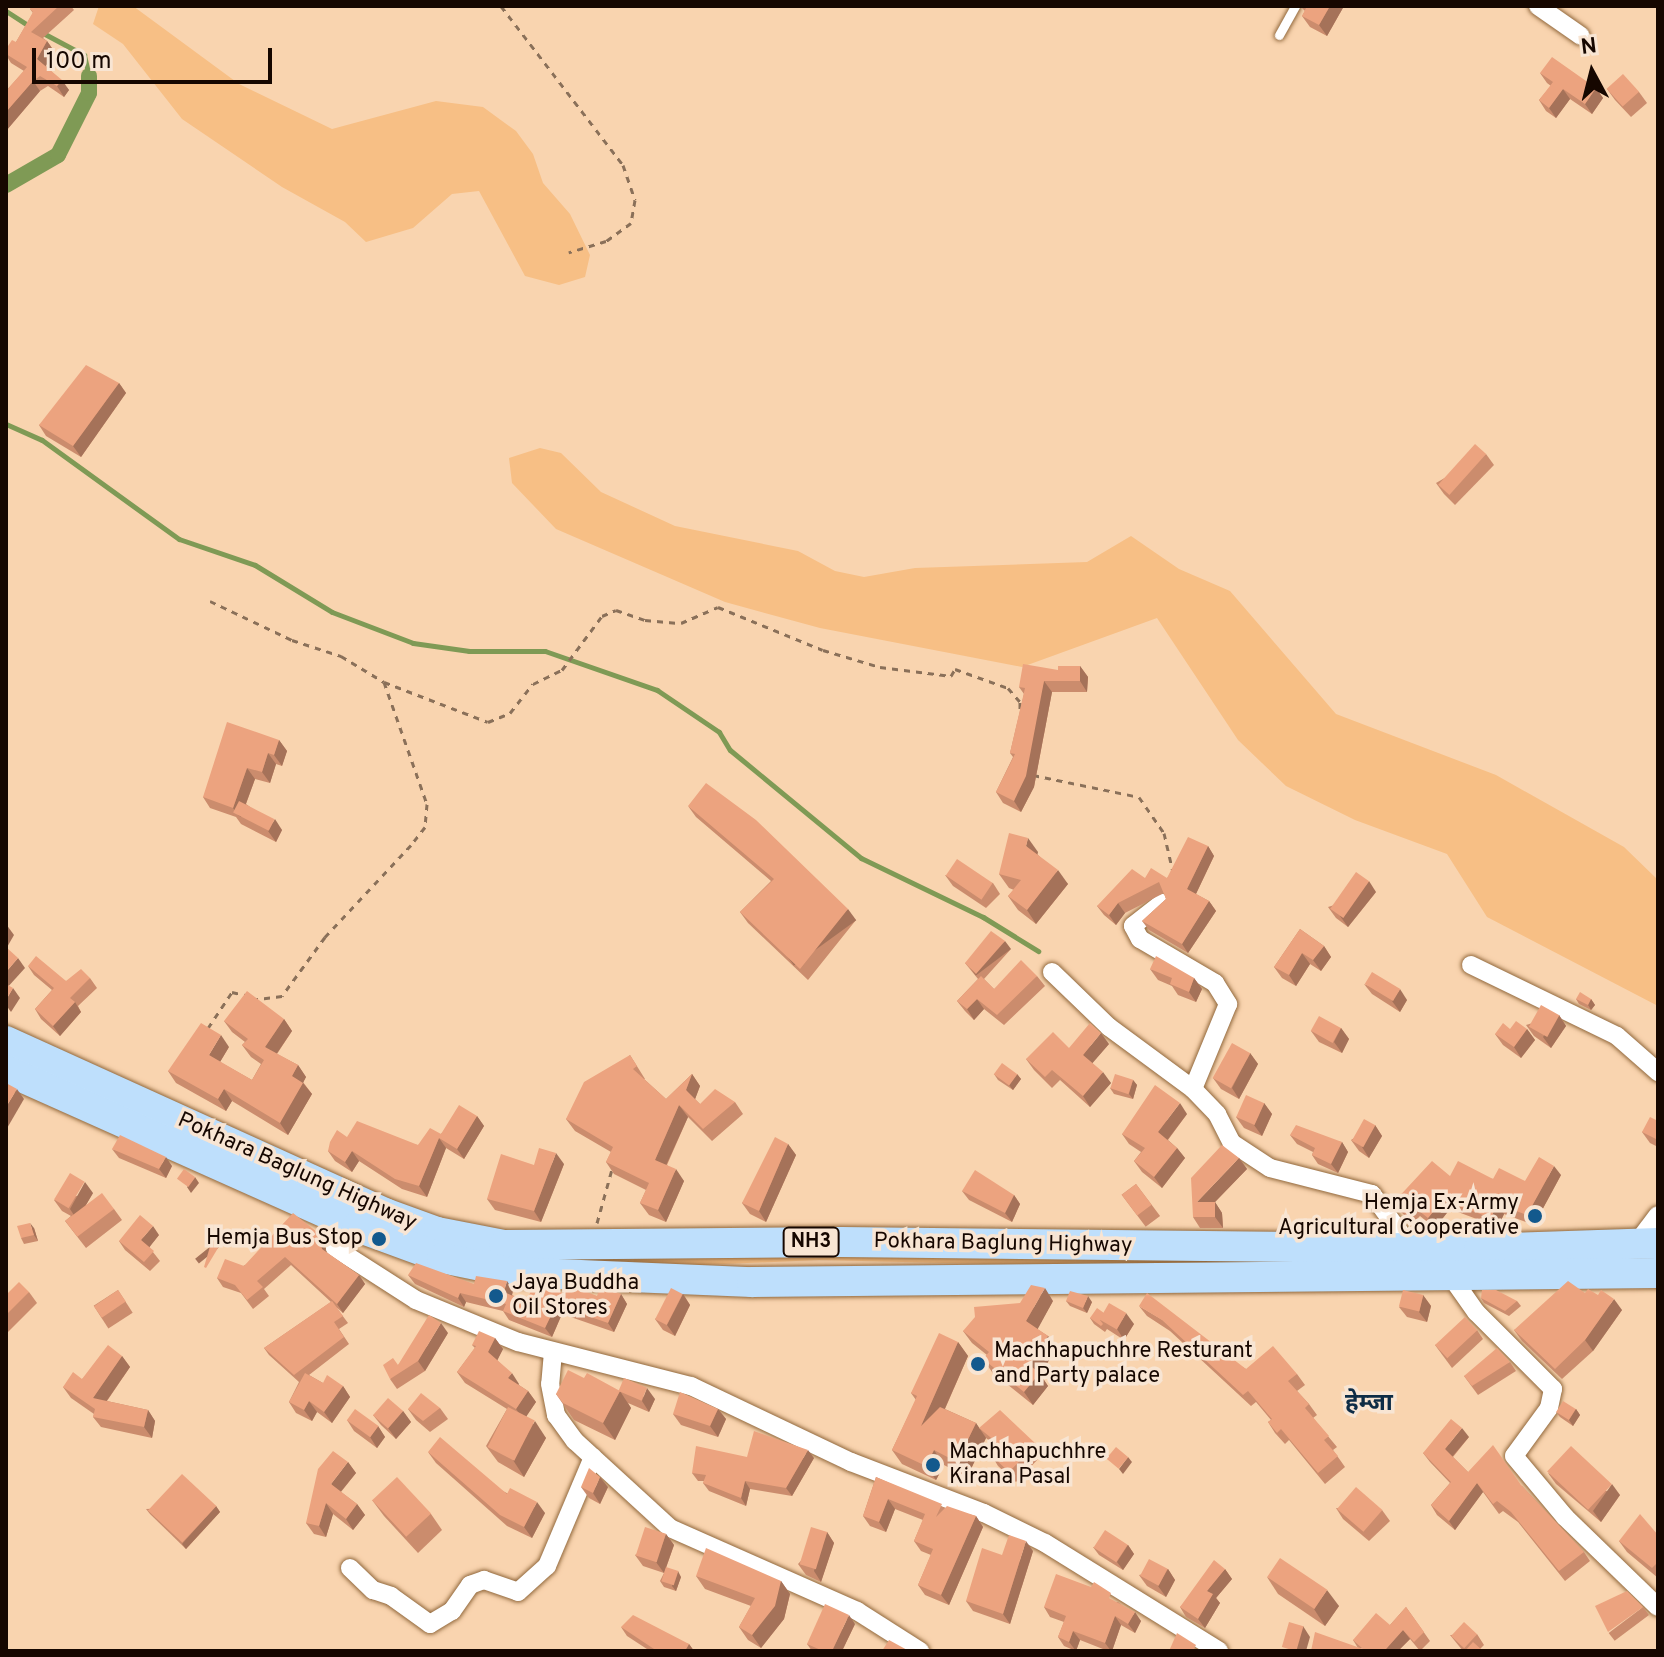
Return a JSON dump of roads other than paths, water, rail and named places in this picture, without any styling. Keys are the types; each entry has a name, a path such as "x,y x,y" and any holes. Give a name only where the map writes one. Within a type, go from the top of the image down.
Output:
{"highway":[{"name":"Pokhara Baglung Highway","path":"6,1041 339,1205 472,1266 602,1280 1452,1278 1658,1273"},
{"name":"Pokhara Baglung Highway","path":"6,1070 339,1205 457,1237 530,1247 841,1242 1412,1249 1647,1243"}],"street":[{"path":"1538,6 1581,36"},
{"path":"1162,903 1133,926 1140,939 1215,983 1228,1004 1193,1089"},
{"path":"1471,965 1617,1036 1658,1072"},
{"path":"1052,972 1109,1027 1193,1089 1217,1114 1232,1143 1270,1168 1372,1194 1412,1249"},
{"path":"339,1205 335,1248 416,1300 553,1352 691,1386 851,1462 984,1513 1045,1543 1219,1651"},
{"path":"1647,1243 1658,1215"},
{"path":"1452,1278 1476,1312 1553,1389 1549,1408 1514,1456 1565,1517 1658,1607"},
{"path":"553,1352 550,1384 556,1415 593,1457 670,1528 857,1611 920,1651"},
{"path":"350,1568 373,1590 391,1596 430,1624 452,1611 470,1585 484,1580 518,1592 547,1566 593,1457"}],"lane":[{"path":"1279,35 1295,6"}],"waterway":[{"path":"6,11 32,28"},
{"path":"41,32 84,55 89,76"},
{"path":"6,185 58,155 89,93 89,76"},
{"path":"6,424 42,440 179,539 255,565 332,612 413,643 469,651 545,651 657,690 719,732 730,750 861,858 983,917 1038,951"}],"place":[{"name":"Hemja Ex-Army Agricultural Cooperative","path":"1535,1216"},
{"name":"Hemja Bus Stop","path":"379,1239"},
{"name":"Jaya Buddha Oil Stores","path":"496,1296"},
{"name":"Machhapuchhre Resturant and Party palace","path":"978,1364"},
{"name":"Machhapuchhre Kirana Pasal","path":"933,1465"}],"district":[{"name":"हेम्जा","path":"1369,1405"}]}
